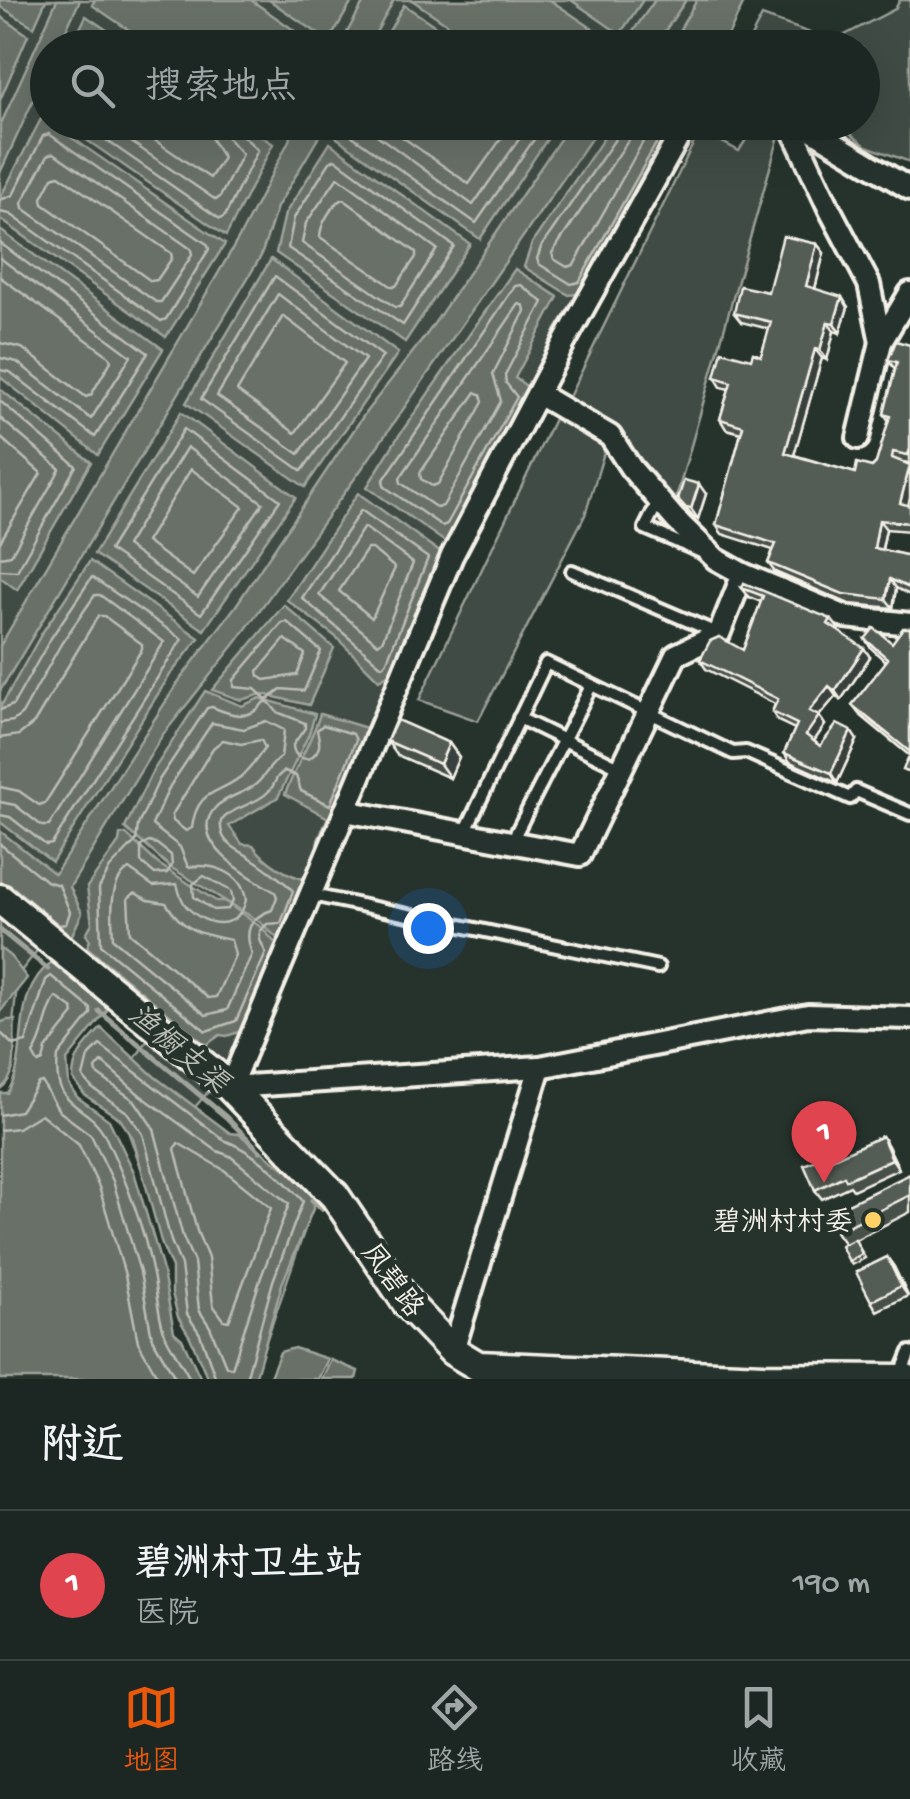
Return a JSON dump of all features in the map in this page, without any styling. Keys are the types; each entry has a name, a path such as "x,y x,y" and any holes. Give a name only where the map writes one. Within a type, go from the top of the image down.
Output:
{"main road":[{"name":"凤碧路","path":"0,899 193,1060 230,1086 335,1196 407,1303 460,1362"},
{"path":"460,1362 478,1366 764,1378 905,1369"}],"street":[{"path":"677,140 452,556 230,1086 540,1067 808,1015 910,1018"},
{"path":"797,140 869,284 881,342"},
{"path":"830,140 910,189"},
{"path":"858,438 881,342 910,292"},
{"path":"538,394 610,436 658,500 716,558 743,574 846,617 910,624"},
{"path":"345,811 580,855 676,654 720,634 743,574"},
{"path":"460,1362 540,1067"}],"lane":[{"path":"658,500 645,528 716,558"},
{"path":"572,571 720,634"},
{"path":"464,833 546,663 732,753 746,752 850,798 856,791 910,814"},
{"path":"511,842 591,686"},
{"path":"520,718 621,768"},
{"path":"310,895 658,967"}],"shaded area":[{"path":"0,0 732,0 718,30 30,30 30,140 679,140 556,329 377,703 318,840 311,910 228,1069 195,1107 313,1206 253,1379 213,1366 113,1090 161,1021 50,934 18,975 8,1070 0,1071"},
{"path":"900,0 910,0 910,162 858,140 880,140 880,30 854,30 895,9"},
{"path":"762,16 802,30 755,30"},
{"path":"695,140 719,140 739,151 746,140 778,140 675,502 621,434 568,399"},
{"path":"554,419 606,446 585,515 478,721 419,700"}],"water":[{"path":"0,0 46,0 34,27 0,6"},
{"path":"57,0 80,0 66,30 43,30"},
{"path":"95,0 251,0 294,30 129,30 92,5"},
{"path":"269,0 353,0 335,30 313,30"},
{"path":"365,0 394,0 377,30 348,30"},
{"path":"412,0 550,0 595,30 456,30"},
{"path":"571,0 643,0 623,30 614,30"},
{"path":"655,0 686,0 666,30 634,30"},
{"path":"697,0 745,0 731,30 680,29"},
{"path":"404,5 442,30 390,30"},
{"path":"0,16 28,35 0,100"},
{"path":"86,16 107,30 79,30"},
{"path":"30,60 30,107 0,173 0,126"},
{"path":"30,140 75,140 225,244 166,337 0,219 0,198"},
{"path":"87,140 267,140 273,144 226,236"},
{"path":"289,140 317,140 277,207 261,256 0,691 0,646 240,236"},
{"path":"340,140 547,140 480,239"},
{"path":"559,140 590,140 363,467 238,640 162,736 70,887 82,913 67,946 0,889 0,831 55,874 181,678 235,607 366,412 427,334"},
{"path":"602,140 670,140 584,293 569,295 524,267 532,243"},
{"path":"330,143 470,244 405,342 276,253 285,214"},
{"path":"0,230 163,349 98,455 0,377"},
{"path":"271,259 398,353 305,487 186,403"},
{"path":"515,269 558,297 515,378 532,390 448,544 367,487"},
{"path":"0,389 91,462 17,590 0,577"},
{"path":"181,412 296,497 204,630 94,554"},
{"path":"358,493 441,553 393,672 379,680 336,637 287,600"},
{"path":"90,561 199,638 170,675 52,862 0,822 0,708 42,633"},
{"path":"284,605 334,648 309,705 262,694 241,700 212,690"},
{"path":"205,691 242,706 260,698 315,714 278,797 229,826 242,844 253,845 277,867 308,880 283,938 277,938 260,922 170,867 125,828 151,774"},
{"path":"320,714 370,729 332,820 285,794"},
{"path":"126,834 157,863 216,901 224,901 262,928 276,944 275,959 242,1031 220,1035 206,1045 87,947 90,940 86,934 92,923 87,887 120,835"},
{"path":"0,948 27,978 0,1012"},
{"path":"53,961 108,1009 67,1060 69,1084 77,1097 109,1120 134,1172 162,1267 174,1332 182,1339 201,1379 0,1379 0,1093 7,1093 14,1078 30,990"},
{"path":"15,1020 14,1058 11,1075 0,1089 0,1023"},
{"path":"101,1028 155,1077 230,1133 239,1134 317,1199 282,1284 255,1379 208,1379 178,1317 172,1293 172,1268 133,1138 120,1119 85,1095 73,1079 78,1057"},
{"path":"294,1348 328,1359 318,1379 269,1379 280,1352"},
{"path":"331,1360 358,1371 356,1379 322,1379"}],"building":[{"path":"783,236 817,244 806,286 842,297 834,323 828,322 820,350 815,349 785,453 855,473 857,463 872,467 890,416 884,414 897,362 888,360 896,341 910,345 910,449 908,455 893,452 892,458 910,465 900,503 910,506 910,523 879,520 874,548 910,556 910,580 907,587 890,579 886,599 843,594 768,563 776,544 716,525 743,426 720,419 731,382 715,377 722,351 751,359 753,353 761,356 771,322 734,313 740,286 768,292"},
{"path":"684,480 699,484 691,509 678,499"},
{"path":"744,583 831,619 828,624 864,648 835,691 829,686 809,711 819,716 806,735 820,746 837,724 851,731 831,773 784,753 797,724 772,712 778,699 700,660 710,641 719,637 743,650 763,596 742,588"},
{"path":"874,628 892,643 903,628 910,628 910,752 852,705 888,659 865,639"},
{"path":"397,720 449,743 440,764 387,741"},
{"path":"910,758 910,773 903,770"},
{"path":"882,1136 892,1159 815,1190 804,1165 820,1158 823,1163"},
{"path":"910,1174 910,1195 836,1232 827,1214"},
{"path":"855,1239 862,1254 849,1261 841,1246"},
{"path":"887,1257 901,1286 871,1301 856,1272"}],"waterway":[{"name":"渔橱支渠","path":"0,930 48,969"},
{"name":"渔橱支渠","path":"99,1011 226,1117 260,1151"},
{"name":"渔橱支渠","path":"312,1200 322,1209"}],"place":[{"name":"碧洲村卫生站","path":"824,1183"},
{"name":"碧洲村村委","path":"873,1220"}]}
